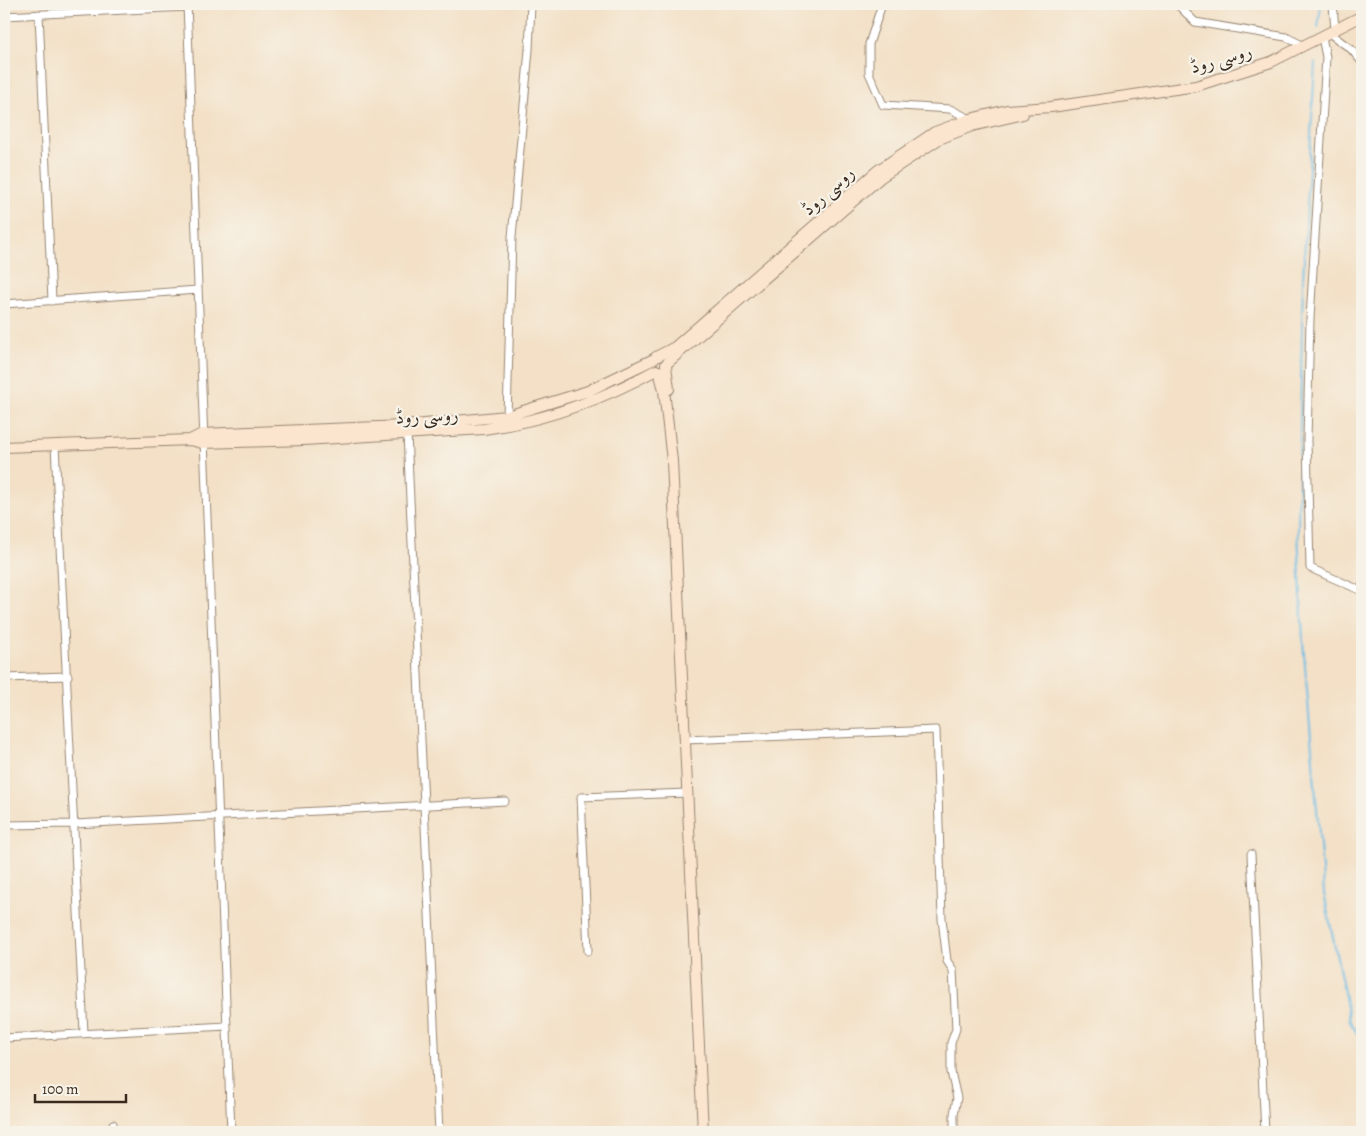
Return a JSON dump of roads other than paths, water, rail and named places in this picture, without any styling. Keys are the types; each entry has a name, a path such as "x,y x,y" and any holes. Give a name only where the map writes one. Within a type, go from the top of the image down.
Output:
{"main road":[{"name":"روسی روڈ","path":"4,447 190,440 507,421 588,391 675,347 877,171 935,132 970,119 1007,110 1051,107 1196,86 1272,62 1362,16"},
{"name":"روسی روڈ","path":"202,439 407,434 507,421 585,404 625,387 662,368 881,177 916,153 939,139 972,126 1051,107"},
{"path":"655,358 664,358 662,368 672,461 703,1132"}],"street":[{"path":"507,421 512,238 529,50 531,4"},
{"path":"882,4 870,44 869,74 882,105 950,109 970,119"},
{"path":"1177,4 1195,22 1286,37 1304,46"},
{"path":"1333,4 1326,57 1310,319 1307,440 1310,568 1362,591"},
{"path":"4,16 187,5 202,439 231,1132"},
{"path":"40,14 52,301"},
{"path":"1329,33 1351,49 1362,62"},
{"path":"4,304 198,290"},
{"path":"407,434 439,1132"},
{"path":"55,445 68,676 84,1033"},
{"path":"4,678 68,676"},
{"path":"684,740 936,730 942,919 947,961 953,970 956,1030 951,1043 951,1072 957,1098 954,1114 954,1132"},
{"path":"588,951 580,798 688,793"},
{"path":"4,825 75,824 505,801"},
{"path":"1251,854 1265,1132"},
{"path":"4,1038 228,1026"},
{"path":"113,1124 114,1132"}],"waterway":[{"path":"1318,28 1321,4"},
{"path":"1315,63 1303,278 1298,530 1303,642 1324,893 1350,1022 1362,1041"}]}
